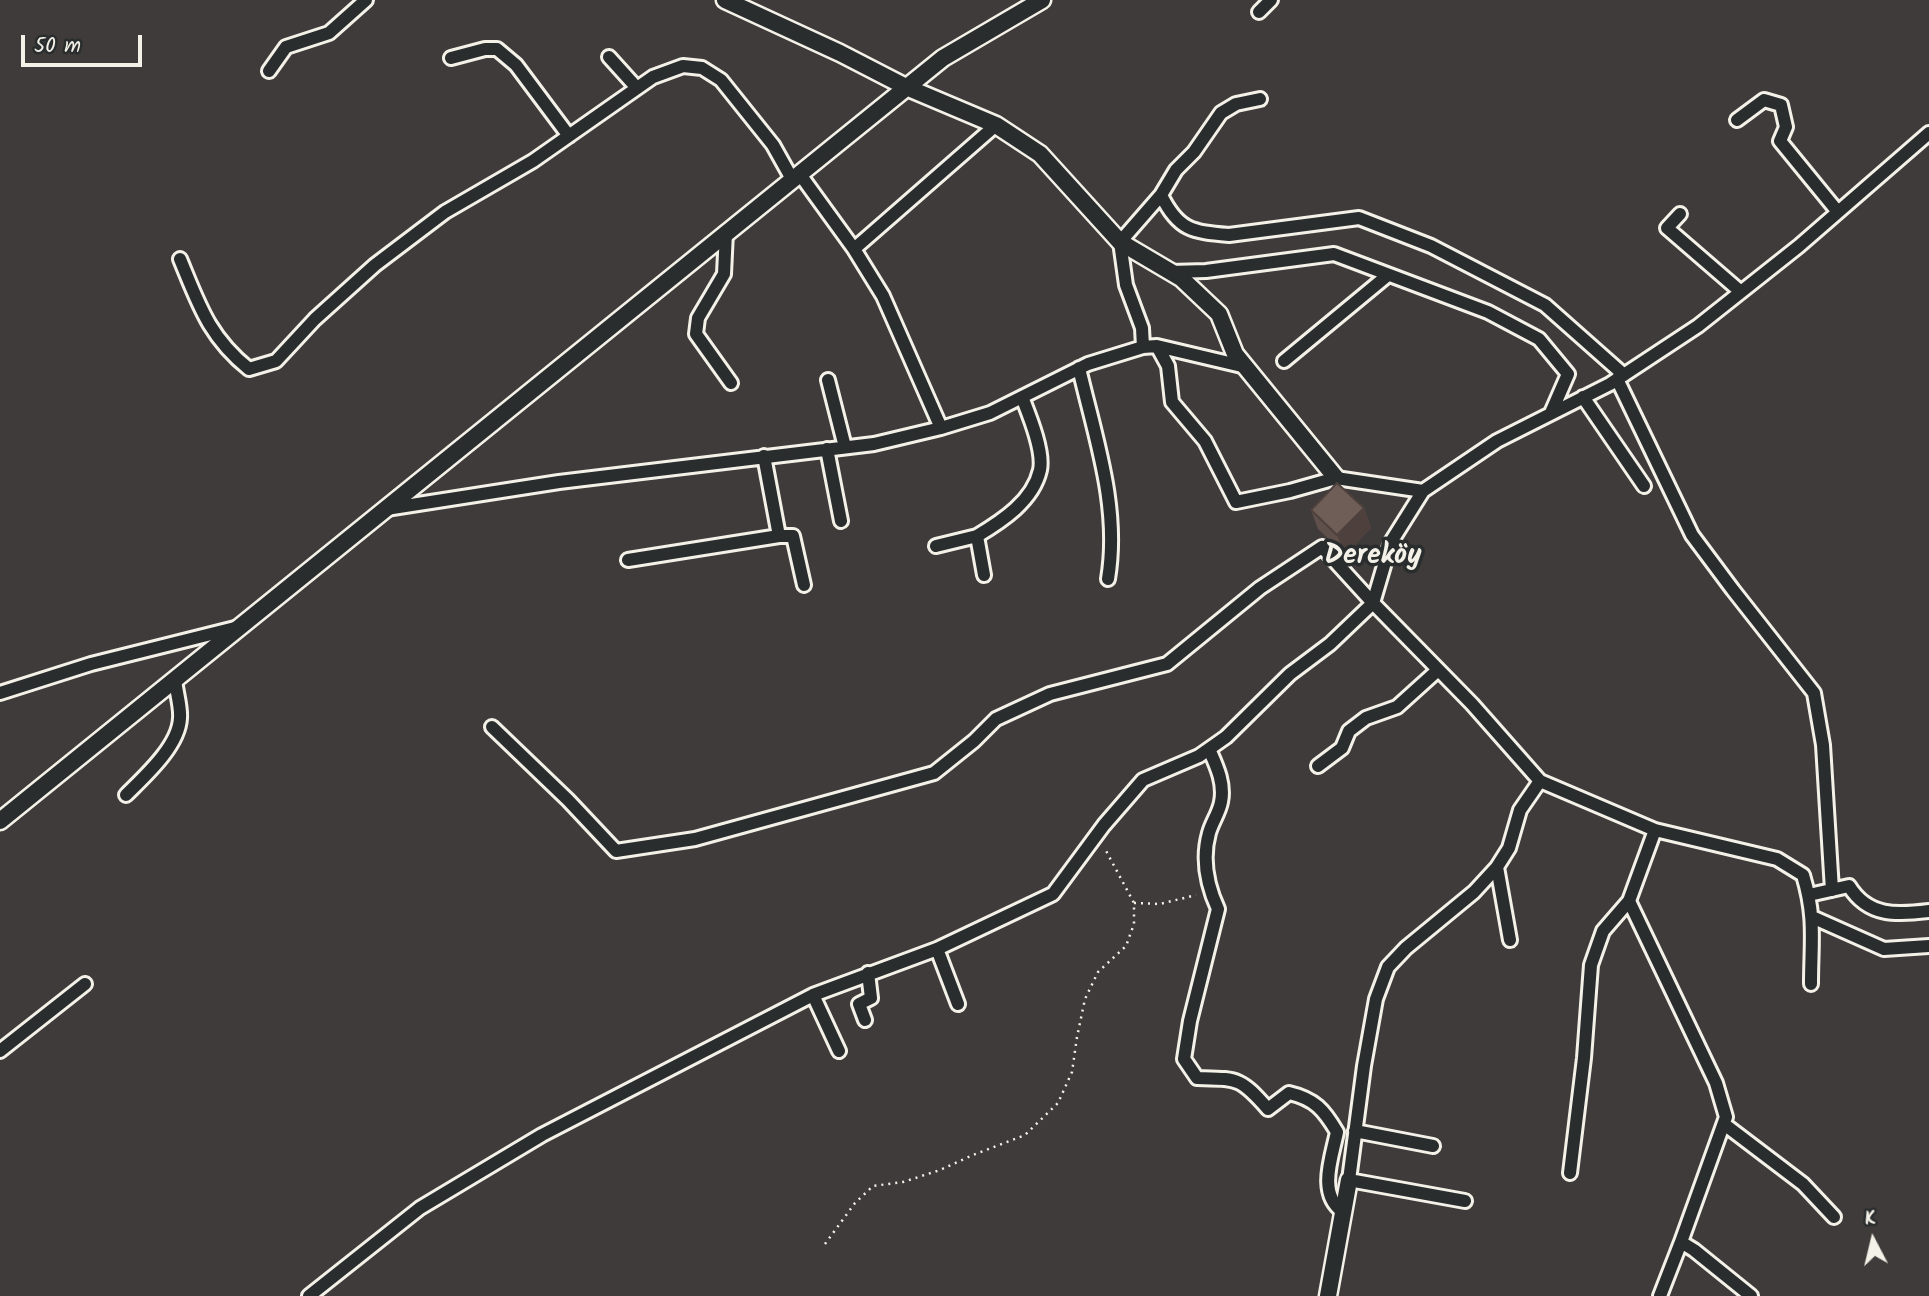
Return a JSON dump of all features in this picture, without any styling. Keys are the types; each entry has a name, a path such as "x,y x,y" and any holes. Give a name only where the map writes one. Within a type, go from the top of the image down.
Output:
{"street":[{"path":"270,71 286,47 329,33 366,0"},
{"path":"725,0 906,87 996,125 1040,154 1120,242 1181,278 1219,314 1235,354 1336,478"},
{"path":"0,821 906,87 943,58 1024,6 1042,0"},
{"path":"1259,12 1271,0"},
{"path":"451,58 485,49 497,49 516,65 569,136"},
{"path":"609,57 637,88"},
{"path":"180,259 203,316 221,343 250,369 276,361 315,319 375,265 445,212 533,161 653,77 683,66 702,68 721,80 854,249 883,296 941,428"},
{"path":"1143,347 1142,328 1125,285 1120,242 1161,195 1176,170 1194,152 1221,113 1236,104 1260,99"},
{"path":"1737,120 1764,100 1781,105 1786,127 1780,141 1838,212"},
{"path":"854,249 996,125"},
{"path":"309,1296 420,1208 520,1148 690,1056 813,995 937,949 1054,894 1097,835 1143,780 1199,755 1226,737 1290,674 1330,644 1373,603 1391,542 1423,491 1497,441 1621,377 1698,326 1838,212 1929,133"},
{"path":"1161,195 1170,214 1189,229 1209,233 1229,235 1359,218 1431,246 1545,305 1621,377 1692,535 1814,693 1823,745 1832,890"},
{"path":"1680,214 1667,228 1741,292"},
{"path":"726,232 724,274 698,318 696,334 732,383"},
{"path":"1171,272 1206,271 1334,254 1488,312 1539,339 1567,374 1551,413"},
{"path":"1284,361 1388,275"},
{"path":"384,510 572,480 874,444 990,413 1088,363 1143,347 1157,346 1246,367"},
{"path":"1157,346 1168,366 1172,402 1205,441 1236,502 1336,478 1423,491"},
{"path":"1079,368 1108,487 1111,558 1108,579"},
{"path":"828,380 845,447"},
{"path":"936,546 977,536 995,525 1024,500 1040,470 1036,434 1022,397"},
{"path":"1583,397 1644,485"},
{"path":"827,449 841,521"},
{"path":"764,456 779,536"},
{"path":"628,560 793,536 804,585"},
{"path":"977,536 984,575"},
{"path":"492,727 568,800 616,851 695,839 934,773 974,741 996,719 1050,694 1167,664 1234,607 1322,547 1472,705 1539,781 1655,830 1777,859 1803,875 1812,917 1811,984"},
{"path":"0,693 91,664 239,627"},
{"path":"1318,766 1342,748 1349,731 1366,718 1397,707 1438,670"},
{"path":"126,795 155,766 173,740 180,720 175,679"},
{"path":"1209,749 1220,773 1222,801 1209,832 1205,857 1211,894 1218,909 1190,1021 1184,1059 1197,1078 1236,1079 1268,1109 1289,1093 1307,1097 1326,1113 1337,1132 1328,1190 1335,1207 1343,1212"},
{"path":"1328,1296 1349,1180 1376,999 1388,967 1406,948 1474,892 1497,867 1509,848 1520,810 1539,781"},
{"path":"1570,1173 1584,1058 1591,965 1603,931 1629,901 1655,830"},
{"path":"1497,867 1510,940"},
{"path":"1809,895 1849,886 1856,898 1886,915 1929,911"},
{"path":"1629,901 1716,1083 1726,1117 1660,1296"},
{"path":"1812,917 1884,949 1929,946"},
{"path":"937,949 958,1004"},
{"path":"865,1020 859,1004 872,998 868,973"},
{"path":"0,1051 85,984"},
{"path":"813,995 839,1051"},
{"path":"1724,1124 1803,1184 1834,1217"},
{"path":"1355,1131 1433,1146"},
{"path":"1349,1180 1465,1201"},
{"path":"1681,1242 1751,1296"}],"path":[{"path":"825,1244 855,1203 873,1186 903,1182 940,1170 973,1154 1025,1135 1058,1103 1072,1072 1085,999 1098,972 1126,946 1134,924 1134,903 1097,835"},
{"path":"1134,903 1160,904 1185,896 1211,894"}],"building":[{"path":"1337,483 1364,508 1337,535 1311,510"}],"district":[{"name":"Dereköy","path":"1373,558"}]}
